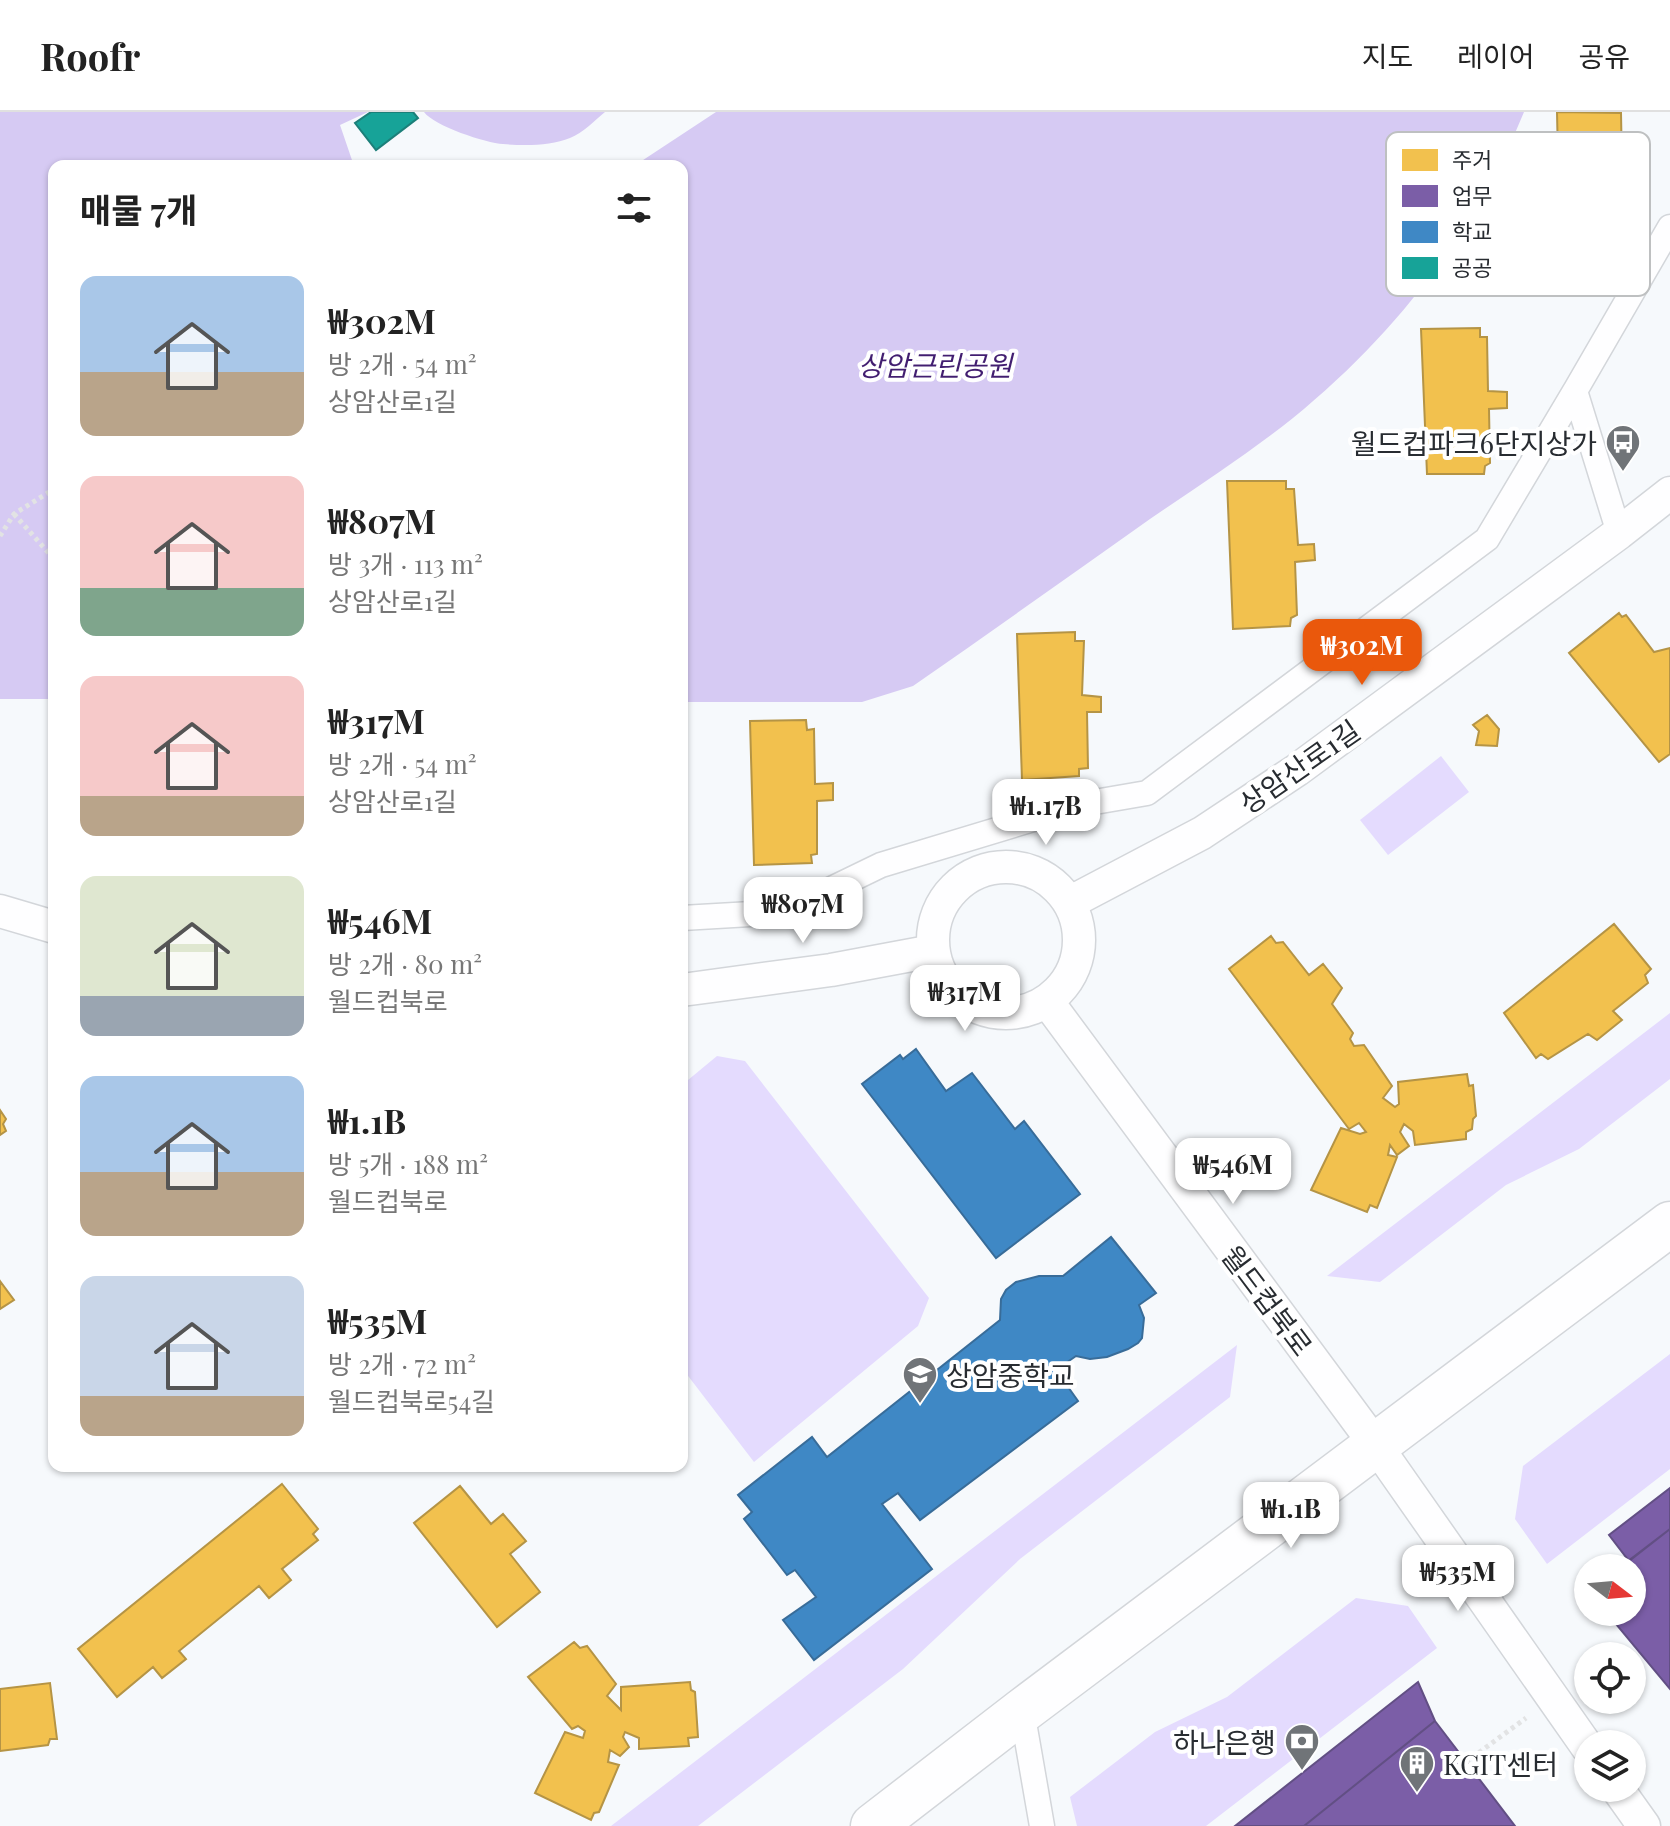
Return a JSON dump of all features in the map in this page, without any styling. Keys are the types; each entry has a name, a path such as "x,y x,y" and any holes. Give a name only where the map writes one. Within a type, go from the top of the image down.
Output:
{"main road":[{"path":"873,1826 1670,1224"}],"street":[{"path":"1650,262 1670,227"},
{"path":"688,918 784,912 881,865 1083,804 1147,793 1487,539 1630,296"},
{"path":"1575,391 1619,533"},
{"name":"상암산로1길","path":"1069,903 1202,833 1285,778 1670,493"},
{"path":"1006,867 1031,871 1053,883 1069,903 1078,929 1077,956 1066,981 1047,1001 1025,1011 1000,1014 976,1008 955,994 941,975 933,951 933,926 943,903 959,883 981,871 1006,867"},
{"path":"0,911 48,925"},
{"path":"688,989 831,970 933,951"},
{"name":"월드컵북로","path":"1047,1001 1375,1444 1575,1730"},
{"path":"1022,1711 1042,1826"},
{"path":"1627,1802 1644,1826"}],"path":[{"path":"0,536 14,514 48,493"},
{"path":"14,514 48,552"},
{"path":"1466,1762 1552,1699"}],"shaded area":[{"path":"1441,756 1469,792 1388,855 1360,820"},
{"path":"1670,1013 1670,1079 1579,1149 1506,1185 1380,1282 1327,1276"},
{"path":"717,1056 745,1061 929,1298 918,1326 754,1462 688,1376 688,1080"},
{"path":"1237,1345 1230,1397 1020,1559 903,1669 698,1826 611,1826"},
{"path":"1670,1354 1670,1469 1547,1564 1515,1519 1523,1466"},
{"path":"1356,1598 1408,1606 1437,1648 1206,1826 1077,1826 1070,1797 1155,1732 1227,1697"}],"green space":[{"path":"0,112 368,112 340,125 352,160 48,160 48,699 0,699"},
{"path":"424,112 605,112 570,138 554,143 511,145 449,128"},
{"name":"상암근린공원","path":"716,112 1524,112 1515,132 1386,132 1386,296 1415,296 1398,317 1330,386 1241,457 913,686 862,702 688,702 688,160 643,160"}],"building: 주거":[{"path":"1557,112 1621,113 1621,132 1557,132"},
{"path":"1480,328 1480,337 1487,337 1488,391 1507,392 1507,408 1489,409 1490,463 1485,466 1484,474 1427,474 1421,329"},
{"path":"1227,481 1286,481 1286,489 1294,489 1298,545 1314,544 1315,560 1295,562 1297,615 1291,618 1290,626 1233,629"},
{"path":"1619,613 1622,617 1626,615 1654,652 1670,648 1670,754 1659,762 1569,653"},
{"path":"1075,632 1075,641 1084,641 1082,695 1101,697 1101,712 1087,712 1088,768 1079,769 1079,776 1022,780 1017,634"},
{"path":"1487,715 1499,729 1497,746 1476,745 1479,731 1473,725"},
{"path":"806,720 807,730 814,729 815,784 833,783 833,800 817,801 817,854 811,855 812,863 754,865 750,721"},
{"path":"1614,924 1651,969 1645,975 1648,983 1613,1011 1622,1020 1597,1040 1588,1034 1548,1059 1541,1054 1536,1058 1504,1013"},
{"path":"1271,936 1276,943 1283,942 1309,975 1323,964 1342,988 1332,1004 1353,1033 1350,1039 1354,1046 1364,1045 1392,1086 1383,1098 1395,1107 1399,1104 1398,1082 1467,1074 1469,1086 1473,1085 1476,1116 1472,1129 1466,1132 1466,1139 1415,1145 1413,1131 1404,1124 1400,1132 1409,1146 1397,1155 1390,1145 1388,1155 1397,1157 1377,1208 1370,1205 1367,1212 1311,1190 1341,1128 1360,1134 1366,1132 1359,1123 1349,1129 1229,969"},
{"path":"0,1110 6,1119 3,1124 6,1131 0,1135"},
{"path":"0,1281 14,1300 0,1309"},
{"path":"282,1484 318,1529 313,1534 318,1540 282,1569 291,1580 269,1598 259,1586 179,1651 186,1659 162,1678 153,1667 117,1697 78,1649"},
{"path":"460,1486 491,1524 503,1514 526,1541 510,1554 540,1592 497,1627 414,1523"},
{"path":"574,1642 580,1648 587,1646 616,1684 607,1696 621,1710 621,1687 690,1682 691,1690 695,1692 698,1737 688,1738 689,1746 639,1749 639,1738 625,1732 623,1737 629,1747 620,1756 610,1750 608,1762 619,1765 599,1812 594,1813 591,1820 535,1793 565,1732 583,1738 585,1731 578,1726 572,1729 528,1677"},
{"path":"50,1683 57,1739 50,1739 48,1745 0,1751 0,1689"}],"building: 업무":[{"path":"1670,1488 1670,1529 1638,1554 1624,1554 1609,1535"},
{"path":"1670,1529 1670,1689 1646,1660 1646,1642 1631,1642 1618,1626 1646,1626 1646,1554 1637,1554"},
{"path":"1418,1682 1435,1721 1304,1826 1235,1826"},
{"name":"KGIT센터","path":"1435,1721 1515,1826 1304,1826"}],"building: 학교":[{"path":"916,1049 946,1091 972,1073 1015,1129 1024,1121 1080,1194 996,1258 862,1084 900,1055 903,1059"},
{"name":"상암중학교","path":"1111,1237 1156,1293 1139,1305 1144,1318 1142,1338 1128,1349 1107,1357 1090,1359 1076,1356 1056,1370 1078,1401 920,1520 898,1493 882,1504 932,1569 814,1660 783,1620 816,1597 795,1570 787,1575 744,1519 752,1512 738,1495 812,1437 827,1457 1000,1320 1001,1299 1016,1282 1039,1276 1063,1276"}],"building: 공공":[{"path":"371,112 413,112 418,118 376,150 355,123"}],"place":[{"name":"월드컵파크6단지상가","path":"1623,473"},
{"name":"상암중학교","path":"920,1405"},
{"name":"하나은행","path":"1302,1772"},
{"name":"KGIT센터","path":"1417,1794"}]}
